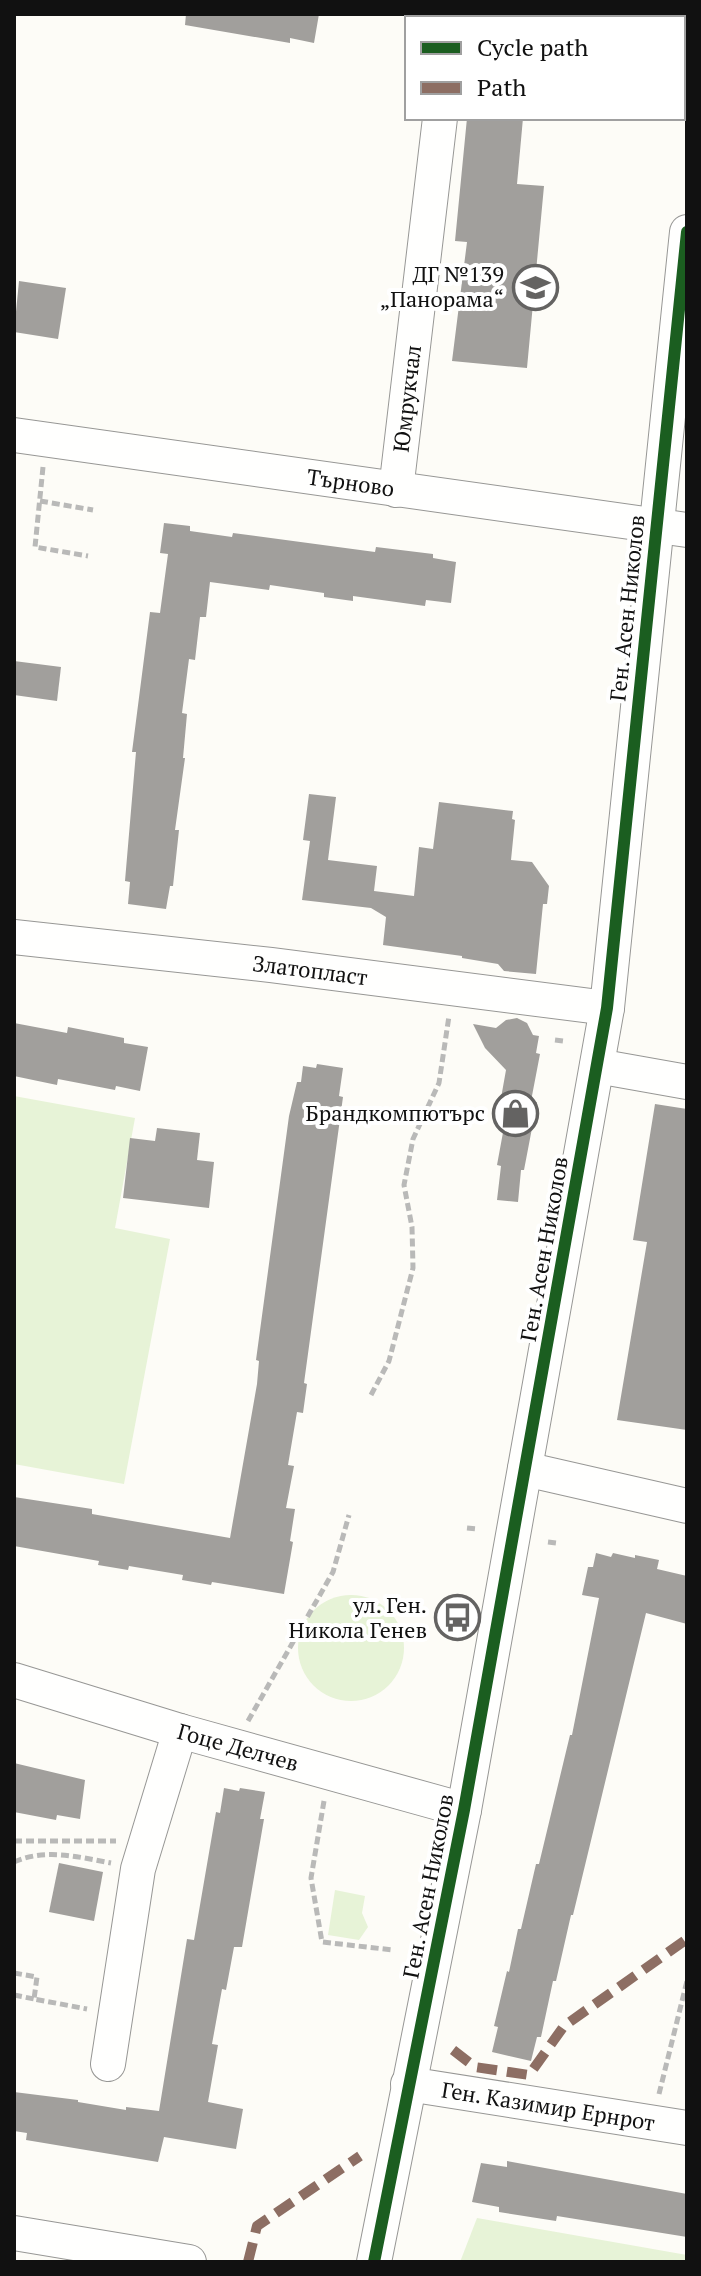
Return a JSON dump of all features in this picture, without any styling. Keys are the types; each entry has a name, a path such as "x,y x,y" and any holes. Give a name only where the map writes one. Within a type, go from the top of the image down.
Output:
{"street":[{"name":"Юмрукчал","path":"396,490 440,120"},
{"name":"Ген. Асен Николов","path":"374,2262 464,1810 607,1008 671,528 687,232"},
{"name":"Търново","path":"14,435 671,528"},
{"name":"Златопласт","path":"14,937 271,965 607,1008"},
{"path":"597,1066 687,1082"},
{"path":"525,1469 687,1506"},
{"name":"Гоце Делчев","path":"14,1680 180,1731 464,1810"},
{"path":"108,2064 138,1869 180,1731"},
{"name":"Ген. Казимир Ернрот","path":"408,2084 687,2128"},
{"path":"14,2233 189,2262"}],"path":[{"path":"43,466 35,547 88,556"},
{"path":"40,501 93,510"},
{"path":"371,1395 389,1361 413,1268 412,1227 404,1185 413,1139 439,1083 453,990"},
{"path":"555,1040 563,1041"},
{"path":"233,1746 333,1572 349,1515"},
{"path":"467,1528 477,1529"},
{"path":"548,1542 556,1543"},
{"path":"329,1771 311,1878 322,1942 393,1950"},
{"path":"14,1841 117,1841"},
{"path":"14,1862 31,1855 64,1854 138,1869"},
{"path":"14,1973 37,1977 34,1999"},
{"path":"652,2122 687,1981"},
{"path":"14,1995 115,2014"}],"green space":[{"path":"14,1096 135,1118 115,1228 170,1239 124,1484 14,1464"},
{"path":"351,1595 371,1599 388,1611 400,1628 404,1648 400,1668 388,1685 371,1697 351,1701 331,1697 314,1685 302,1668 298,1648 302,1628 314,1611 331,1599"},
{"path":"335,1890 365,1896 362,1913 368,1927 359,1940 328,1935"},
{"path":"477,2218 687,2255 687,2262 460,2262"}],"building":[{"path":"186,14 319,14 314,43 290,38 290,43 185,25"},
{"path":"467,120 523,120 517,184 544,186 527,368 452,361 467,242 455,241"},
{"path":"19,281 66,288 58,339 14,332"},
{"path":"164,523 190,526 190,531 232,537 233,533 375,552 376,547 433,554 433,558 456,562 451,603 426,600 425,606 353,596 353,601 270,585 269,590 210,582 206,617 200,617 195,660 189,659 182,713 187,714 185,758 175,830 179,830 173,886 170,886 166,909 128,904 130,882 125,881 136,752 132,752 150,612 160,613 168,554 160,553"},
{"path":"14,661 61,667 57,701 14,695"},
{"path":"309,794 336,797 328,860 377,866 374,891 414,896 419,847 433,849 439,802 513,811 511,860 532,862 549,886 547,904 543,904 536,974 504,971 498,964 462,956 383,945 386,917 371,908 302,900 310,841 303,840"},
{"path":"517,1018 527,1023 533,1035 539,1036 536,1053 540,1054 531,1101 537,1102 524,1170 521,1170 518,1202 497,1200 501,1166 497,1165 504,1127 496,1126 506,1070 485,1048 473,1024 496,1028 506,1020"},
{"path":"14,1023 67,1033 68,1027 124,1038 124,1043 148,1047 140,1091 116,1086 115,1090 58,1079 57,1085 14,1076"},
{"path":"317,1064 343,1068 339,1096 343,1097 304,1383 307,1384 303,1413 297,1412 288,1465 294,1466 286,1508 295,1509 284,1594 182,1580 183,1575 129,1566 128,1570 98,1565 99,1561 14,1546 14,1497 92,1509 92,1514 230,1538 257,1384 259,1361 256,1360 289,1116 303,1066 316,1068"},
{"path":"655,1104 687,1109 687,1430 617,1420 647,1242 633,1240"},
{"path":"157,1128 200,1133 197,1160 214,1162 209,1208 123,1198 130,1138 155,1141"},
{"path":"596,1553 659,1560 657,1569 687,1576 687,1624 646,1613 573,1915 556,1981 553,1981 541,2037 537,2037 531,2061 492,2052 498,2027 494,2026 572,1735 599,1598 582,1595 588,1567 593,1567"},
{"path":"14,1763 85,1780 80,1819 57,1815 56,1820 14,1812"},
{"path":"224,1788 265,1792 260,1819 264,1819 242,1947 234,1947 226,1990 222,1989 212,2044 218,2045 208,2102 243,2109 236,2149 164,2137 158,2162 26,2140 27,2133 14,2131 14,2092 126,2110 126,2107 159,2111 187,1939 194,1940 216,1812 220,1813"},
{"path":"59,1863 103,1872 94,1921 49,1912"},
{"path":"507,2161 687,2194 687,2237 557,2216 556,2221 499,2212 499,2207 472,2202 481,2163 507,2167"}],"marked path":[{"path":"453,2050 475,2067 529,2075 564,2026 687,1939"},
{"path":"248,2262 257,2226 360,2156"}],"cycle path":[{"path":"374,2262 464,1810 607,1008 687,232"}],"place":[{"name":"ДГ №139 „Панорама“","path":"535,287"},
{"name":"Брандкомпютърс","path":"516,1113"},
{"name":"ул. Ген. Никола Генев","path":"458,1618"}]}
